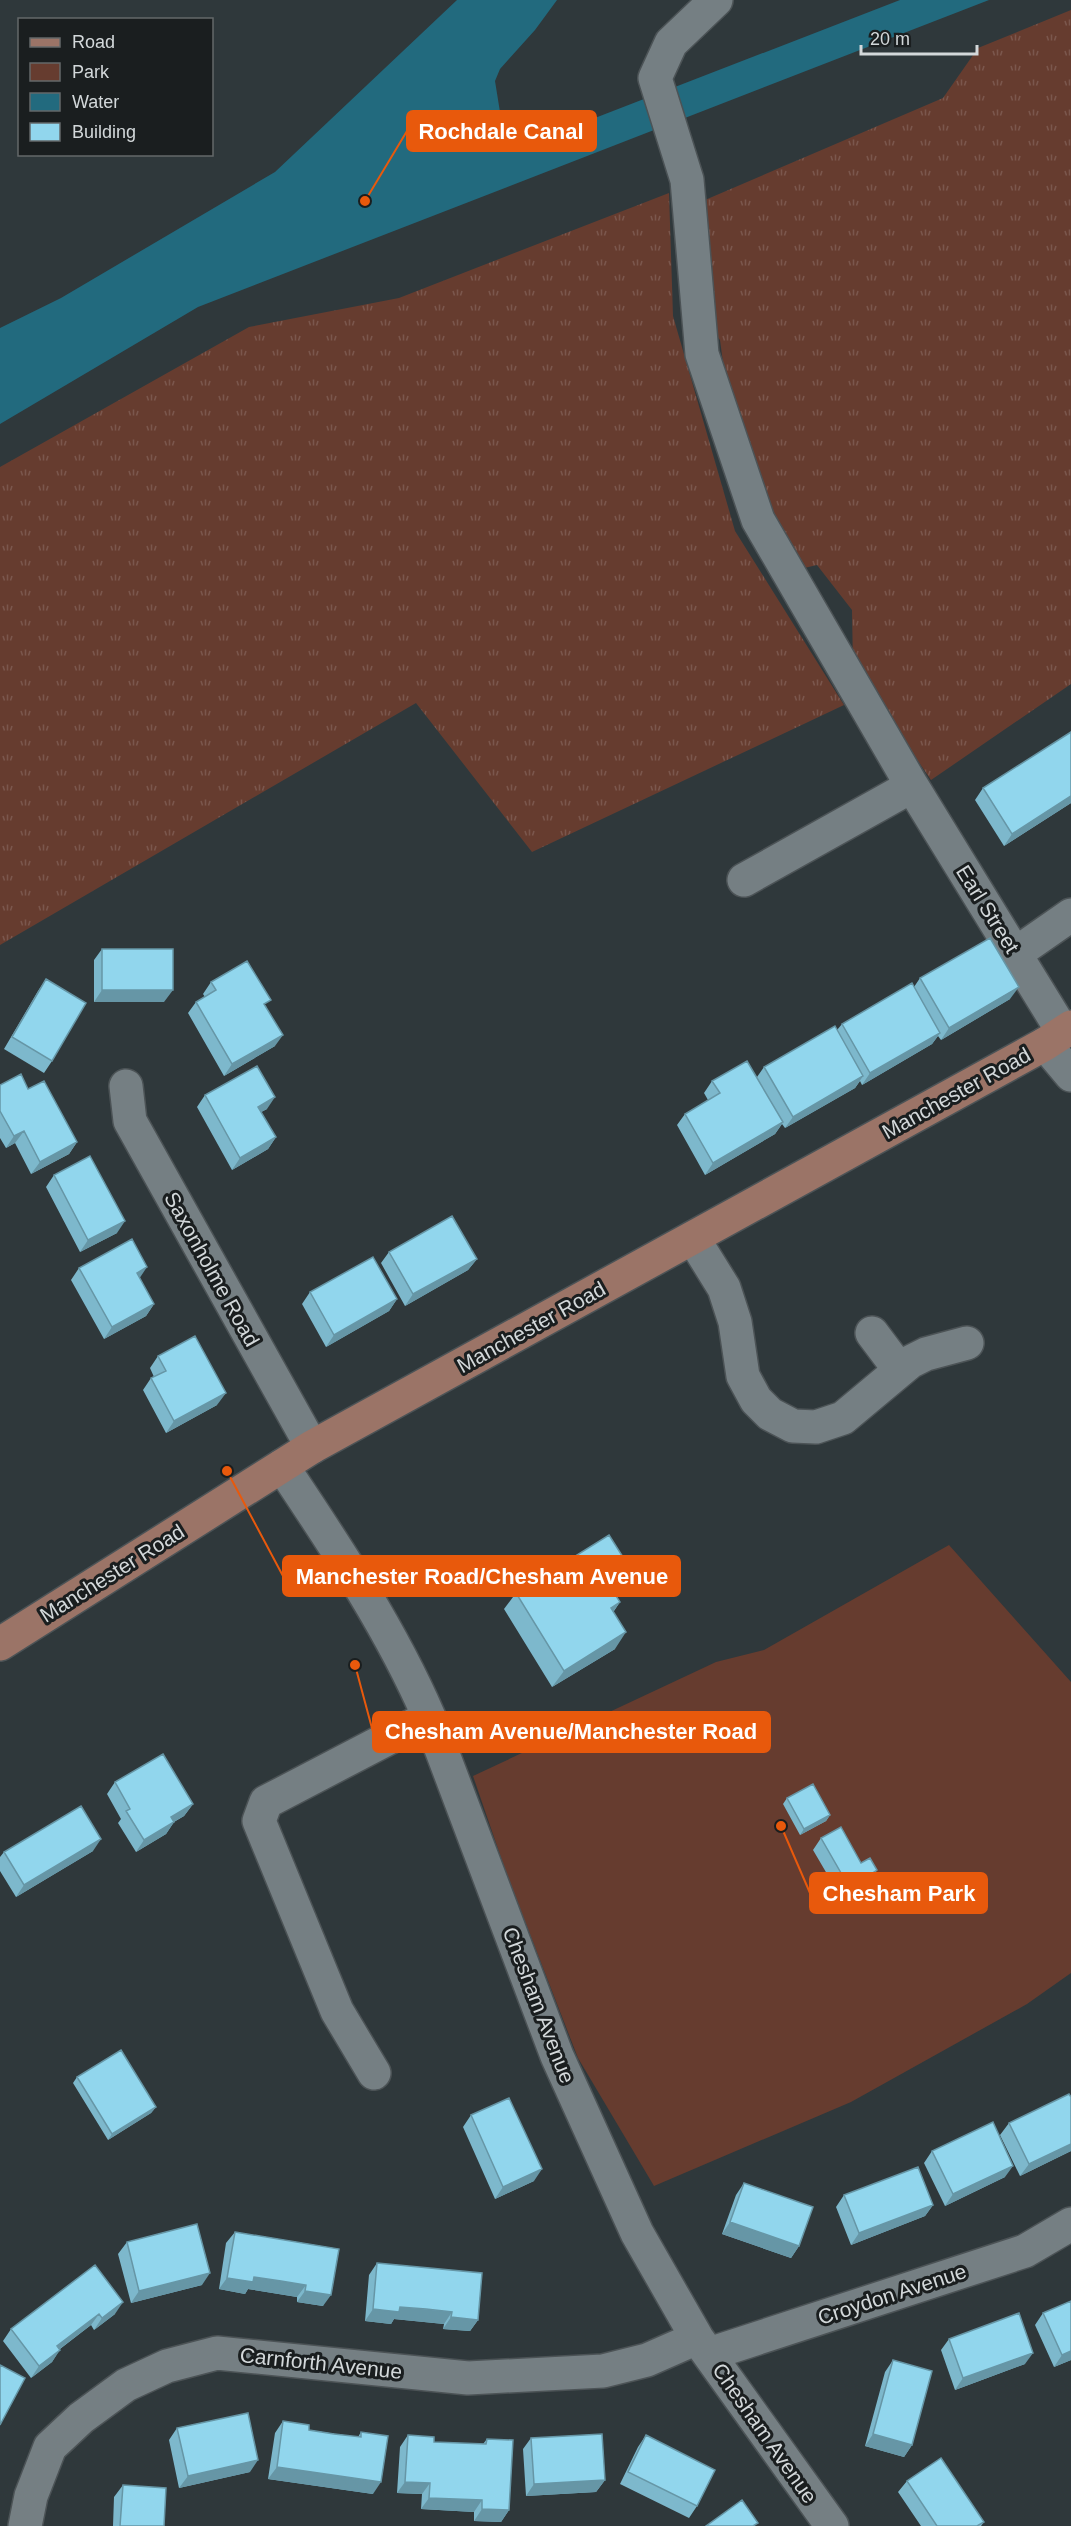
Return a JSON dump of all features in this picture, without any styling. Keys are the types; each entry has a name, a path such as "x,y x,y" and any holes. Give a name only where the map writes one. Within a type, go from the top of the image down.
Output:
{"main road":[{"name":"Manchester Road","path":"0,1644 312,1447 1060,1034"}],"street":[{"name":"Earl Street","path":"716,0 672,43 655,78 687,180 702,354 758,520 912,786 1016,954 1060,1034 1071,1075"},
{"path":"744,880 912,786"},
{"path":"1016,954 1071,915"},
{"name":"Saxonholme Road","path":"126,1086 130,1121 312,1447"},
{"path":"693,1238 724,1288 737,1331 743,1376 756,1401 770,1414 793,1426 816,1427 843,1419 864,1403 898,1369 926,1354 967,1343"},
{"path":"872,1333 898,1369"},
{"name":"Chesham Avenue","path":"282,1466 365,1591 411,1674 557,2056 637,2233 703,2346 831,2526"},
{"path":"374,2073 337,2010 259,1821 266,1802 429,1717"},
{"name":"Croydon Avenue","path":"703,2346 1025,2251 1071,2224"},
{"name":"Carnforth Avenue","path":"25,2526 31,2496 50,2447 81,2418 126,2385 166,2366 217,2353 468,2378 603,2371 703,2346"}],"green space":[{"path":"1071,10 1071,684 931,780 853,666 852,610 817,565 800,569 746,460 727,392 720,340 706,323 705,200 943,98 978,48"},
{"path":"669,193 673,316 735,531 844,705 532,852 416,703 0,945 0,467 249,327 399,298"},
{"path":"949,1545 1071,1682 1071,1973 1027,2004 851,2102 654,2186 578,2058 507,1875 473,1776 716,1662 764,1650"}],"water":[{"path":"457,0 557,0 535,30 500,69 495,81 500,112 510,127 529,133 551,135 900,0 989,0 198,307 0,424 0,328 61,298 275,172"}],"building":[{"path":"1071,732 1071,796 1012,834 983,788"},
{"path":"990,938 1019,987 949,1028 920,978"},
{"path":"102,949 173,949 173,990 102,990"},
{"path":"247,961 271,1000 264,1004 283,1035 232,1064 196,1002 216,990 211,982"},
{"path":"46,979 86,1003 52,1061 12,1037"},
{"path":"912,983 940,1033 870,1073 842,1024"},
{"path":"835,1026 863,1076 793,1117 764,1067"},
{"path":"747,1061 783,1122 713,1163 685,1114 720,1093 712,1081"},
{"path":"257,1066 275,1097 258,1107 276,1137 240,1158 205,1095"},
{"path":"21,1074 28,1089 44,1081 77,1142 40,1162 24,1131 14,1136 0,1111 0,1085"},
{"path":"90,1156 125,1221 88,1240 54,1175"},
{"path":"452,1216 477,1259 413,1294 389,1252"},
{"path":"132,1239 147,1267 137,1273 154,1304 112,1327 79,1268"},
{"path":"373,1257 397,1299 334,1335 310,1292"},
{"path":"195,1336 226,1393 174,1421 151,1378 166,1371 158,1356"},
{"path":"609,1535 628,1565 605,1579 620,1602 611,1608 626,1632 564,1671 516,1593"},
{"path":"163,1754 193,1804 171,1817 174,1822 144,1840 126,1811 130,1809 115,1782"},
{"path":"813,1784 830,1815 804,1829 787,1798"},
{"path":"81,1806 101,1839 24,1885 4,1852"},
{"path":"841,1827 861,1863 870,1858 877,1870 868,1876 871,1881 851,1892 847,1885 836,1891 830,1879 841,1873 821,1838"},
{"path":"121,2050 156,2107 112,2134 77,2077"},
{"path":"1069,2094 1071,2097 1071,2144 1029,2164 1009,2123"},
{"path":"509,2098 542,2169 503,2187 471,2115"},
{"path":"993,2122 1013,2166 953,2194 932,2151"},
{"path":"918,2167 933,2205 859,2233 844,2195"},
{"path":"744,2183 813,2207 799,2246 730,2222"},
{"path":"197,2224 210,2273 139,2291 127,2242"},
{"path":"235,2232 339,2249 331,2295 305,2291 306,2285 254,2277 253,2282 227,2278"},
{"path":"377,2263 482,2273 478,2320 451,2317 452,2312 426,2309 400,2307 399,2312 373,2309"},
{"path":"95,2265 123,2302 102,2318 99,2314 57,2346 60,2350 39,2366 11,2329"},
{"path":"1071,2301 1071,2351 1062,2355 1043,2313"},
{"path":"1019,2313 1033,2353 963,2378 949,2339"},
{"path":"893,2360 932,2371 912,2445 873,2434"},
{"path":"0,2365 25,2378 0,2425"},
{"path":"248,2413 258,2460 188,2476 177,2428"},
{"path":"283,2421 309,2425 309,2430 334,2434 361,2437 361,2432 388,2436 381,2482 277,2467"},
{"path":"602,2434 605,2480 534,2484 531,2438"},
{"path":"408,2435 434,2437 434,2442 486,2444 487,2439 513,2440 509,2510 482,2509 482,2500 429,2498 430,2483 405,2482"},
{"path":"646,2435 715,2470 697,2506 628,2472"},
{"path":"941,2458 984,2522 977,2526 937,2526 907,2481"},
{"path":"123,2485 166,2488 164,2526 120,2526"},
{"path":"742,2500 758,2523 753,2526 706,2526"}],"place":[{"name":"Rochdale Canal","path":"365,201"},
{"name":"Manchester Road/Chesham Avenue","path":"227,1471"},
{"name":"Chesham Avenue/Manchester Road","path":"355,1665"},
{"name":"Chesham Park","path":"781,1826"}]}
